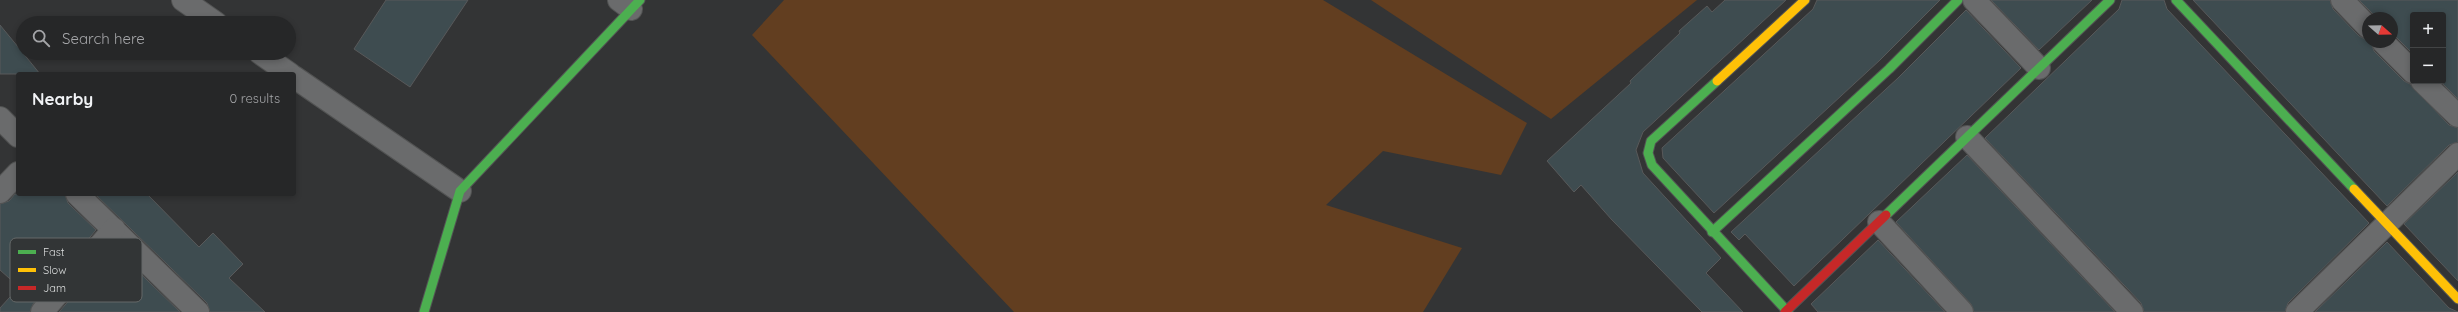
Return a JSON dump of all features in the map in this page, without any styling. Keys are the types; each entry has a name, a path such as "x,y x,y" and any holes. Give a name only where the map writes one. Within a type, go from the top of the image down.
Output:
{"street":[{"path":"183,0 206,16"},
{"path":"1804,0 1651,141 1648,153 1652,165 1786,311 2110,0"},
{"path":"1712,232 1888,69 1958,0"},
{"path":"1974,0 2039,68"},
{"path":"2176,0 2458,299"},
{"path":"2342,0 2362,21"},
{"path":"424,312 460,191 630,3"},
{"path":"2389,48 2410,69"},
{"path":"270,60 287,72"},
{"path":"296,78 460,191"},
{"path":"2425,84 2458,116"},
{"path":"0,118 16,134"},
{"path":"1968,137 2132,312"},
{"path":"2300,311 2458,154"},
{"path":"0,192 16,175"},
{"path":"79,196 123,238"},
{"path":"1879,222 1962,312"},
{"path":"106,238 114,229"},
{"path":"142,257 198,312"},
{"path":"42,312 51,302"}],"shaded area":[{"path":"784,0 1323,0 1527,123 1501,175 1383,151 1326,205 1462,248 1423,312 1014,312 752,35"},
{"path":"1371,0 1697,0 1551,119"}],"building":[{"path":"386,0 468,0 410,87 354,49"},
{"path":"1725,0 1786,0 1643,132 1636,150 1643,173 1721,258 1706,273 1743,312 1702,312 1612,220 1581,185 1574,192 1547,161 1631,83 1630,81 1680,33 1679,31 1707,6 1712,12"},
{"path":"1817,0 1940,0 1880,60 1714,213 1663,158 1662,148 1813,9"},
{"path":"1991,0 2092,0 2039,50"},
{"path":"2122,0 2164,0 2167,9 2369,223 2288,303 2285,312 2144,312 2141,303 1985,138 2119,9"},
{"path":"2193,0 2330,0 2333,9 2362,38 2362,48 2373,48 2374,51 2404,81 2410,84 2449,125 2458,128 2458,142 2449,145 2387,206"},
{"path":"2359,0 2458,0 2458,99 2443,84 2446,84 2446,12 2410,12 2410,51 2398,39 2398,12 2371,12"},
{"path":"1966,10 2021,68 1794,286 1745,234 1739,240 1731,232 1898,78"},
{"path":"0,25 16,44 16,60 29,60 38,72 0,74"},
{"path":"1967,155 2115,312 1974,312 1971,304 1896,222"},
{"path":"2458,172 2458,281 2404,224"},
{"path":"15,194 16,196 66,196 68,203 96,230 89,238 10,238 10,279 0,270 0,204 9,201"},
{"path":"97,196 149,196 199,247 213,233 243,264 229,278 265,312 210,312 207,303 142,240 142,238 140,238"},
{"path":"1878,240 1945,312 1818,312 1811,304"},
{"path":"2387,242 2449,308 2458,312 2315,312"},
{"path":"142,275 180,312 59,312 68,302 142,302"},
{"path":"10,297 10,302 35,302 30,312 0,312 0,308"}],"traffic: fast":[{"path":"424,312 460,191 640,0"},
{"path":"1712,232 1889,69 1958,0"},
{"path":"1886,215 2110,0"},
{"path":"2176,0 2354,189"},
{"path":"1717,81 1651,141 1648,153 1652,165 1788,312"}],"traffic: slow":[{"path":"1717,81 1805,0"},
{"path":"2354,189 2458,299"}],"traffic: jam":[{"path":"1785,312 1886,215"}]}
